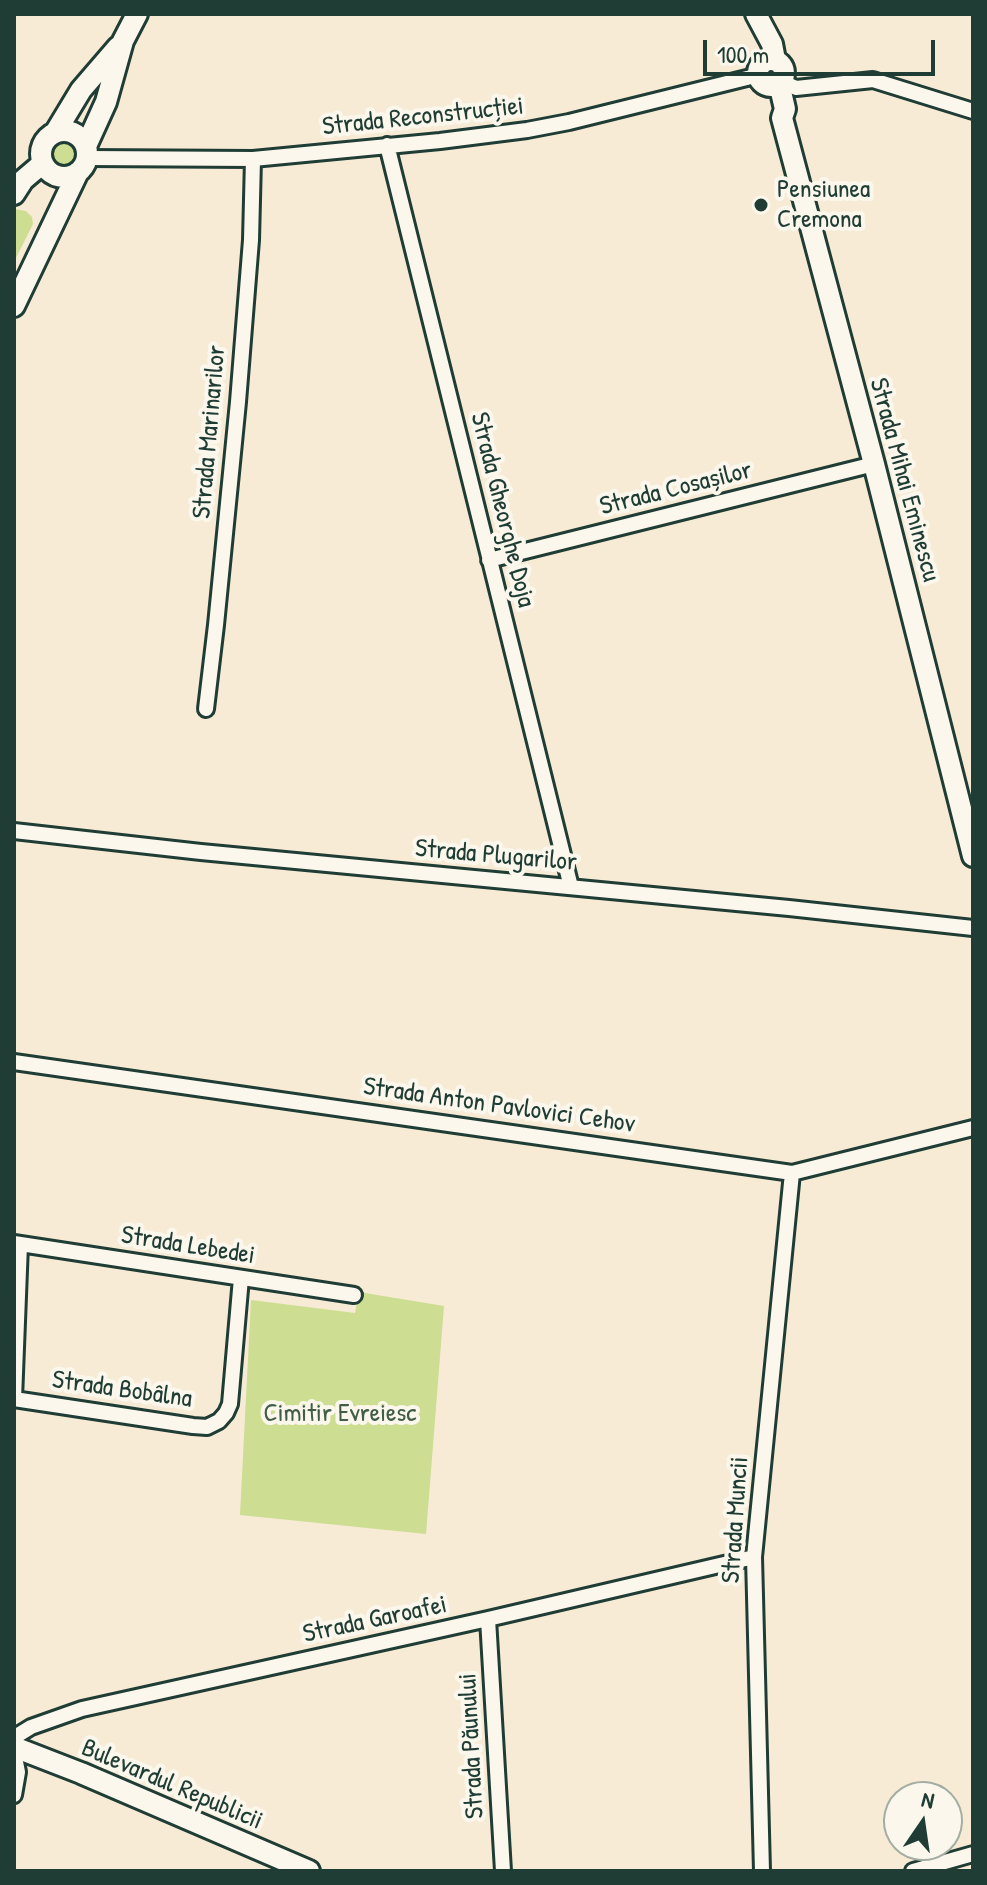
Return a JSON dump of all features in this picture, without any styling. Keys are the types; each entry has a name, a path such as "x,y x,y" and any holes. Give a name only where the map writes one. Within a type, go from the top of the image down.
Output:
{"street":[{"path":"14,306 84,159 106,102 123,41 137,14"},
{"name":"Strada Mihai Eminescu","path":"756,14 756,47 785,109 782,118 973,856"},
{"path":"84,159 66,177 59,176 47,169 42,160 44,143 55,133 81,90 123,41"},
{"path":"771,75 796,88 873,80 973,111"},
{"name":"Strada Reconstrucției","path":"84,159 253,159 440,141 527,130 771,75"},
{"path":"55,133 76,134 82,139 84,159"},
{"name":"Strada Gheorghe Doja","path":"387,145 571,887"},
{"name":"Strada Marinarilor","path":"206,709 238,402 251,240 253,159"},
{"path":"14,165 42,160"},
{"path":"14,194 42,160"},
{"name":"Strada Cosașilor","path":"489,560 874,464"},
{"name":"Strada Plugarilor","path":"14,831 973,928"},
{"name":"Strada Anton Pavlovici Cehov","path":"14,1062 792,1173 973,1128"},
{"name":"Strada Muncii","path":"762,1871 754,1557 792,1173"},
{"path":"14,1399 17,1244"},
{"name":"Strada Lebedei","path":"17,1244 354,1295"},
{"name":"Strada Bobâlna","path":"14,1399 193,1426 207,1427 219,1421 230,1404 241,1278"},
{"name":"Strada Garoafei","path":"14,1747 18,1735 31,1727 82,1709 754,1557"},
{"name":"Strada Păunului","path":"488,1619 503,1871"},
{"path":"14,1747 18,1772 14,1795"},
{"name":"Bulevardul Republicii","path":"14,1747 309,1871"},
{"path":"913,1871 936,1868 973,1854"}],"green space":[{"path":"65,141 76,148 77,153 70,164 65,165 54,158 53,153 60,142"},
{"path":"14,209 26,211 32,217 33,224 14,262"},
{"name":"Cimitir Evreiesc","path":"359,1292 444,1306 426,1534 240,1515 251,1300 355,1313"}],"place":[{"name":"Pensiunea Cremona","path":"761,205"}]}
